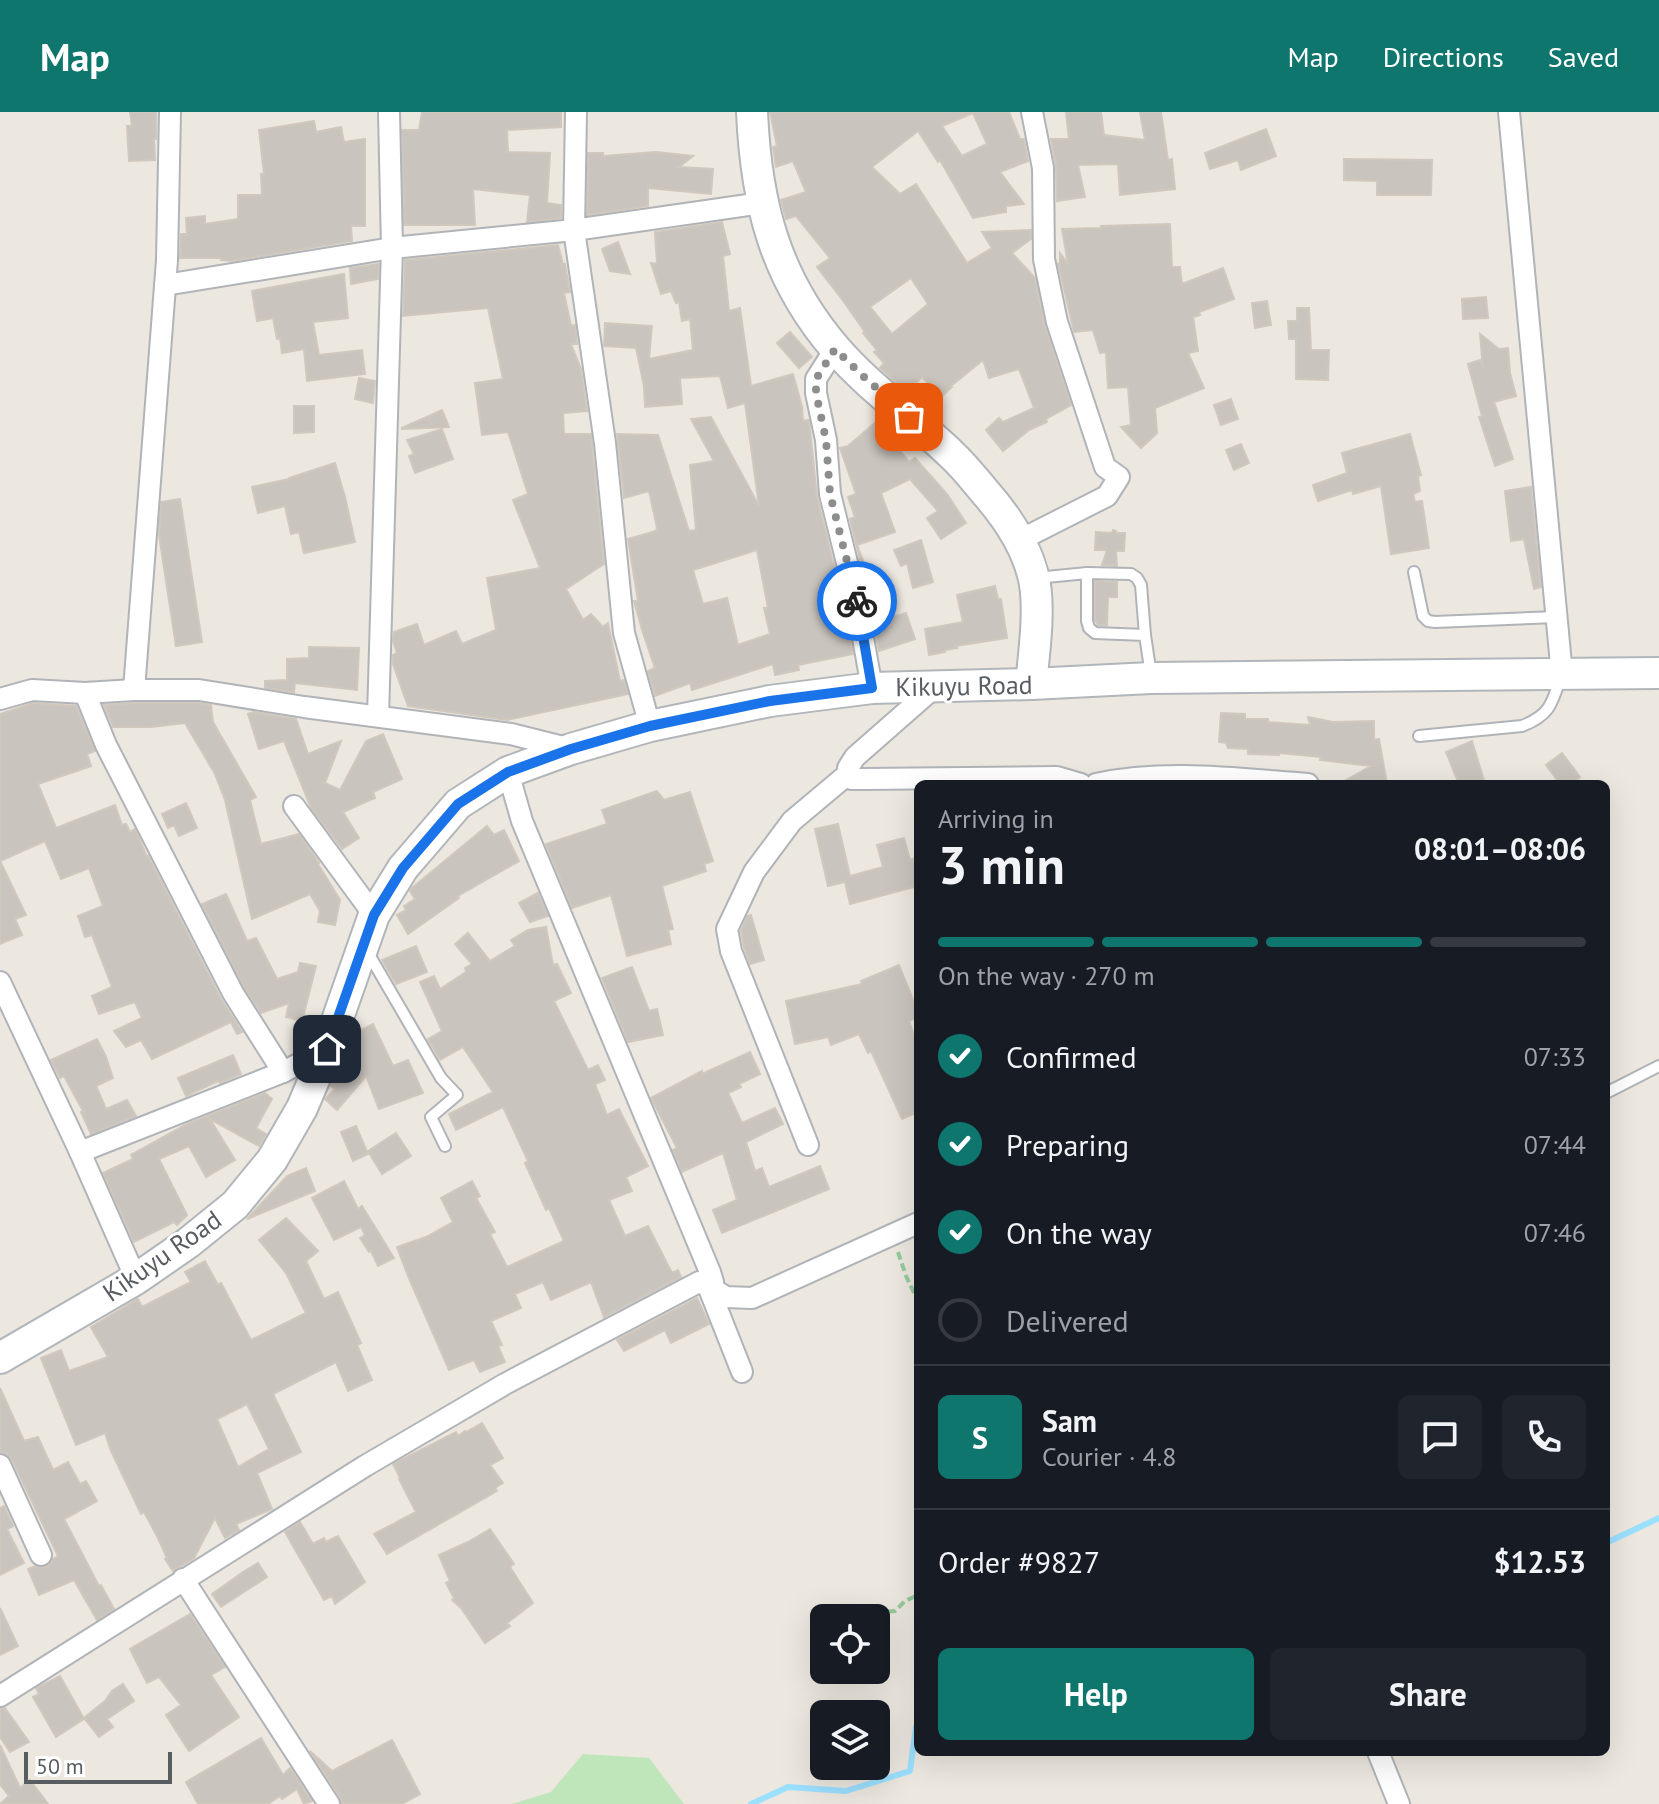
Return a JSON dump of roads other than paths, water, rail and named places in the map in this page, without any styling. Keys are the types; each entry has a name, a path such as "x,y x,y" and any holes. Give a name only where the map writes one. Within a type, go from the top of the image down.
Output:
{"main road":[{"path":"752,112 762,203 788,281 835,349 954,456 998,507 1020,540 1034,578 1035,642 1031,684"},
{"name":"Kikuyu Road","path":"0,1358 136,1279 235,1205 272,1160 302,1108 327,1049 374,915 403,868 458,804 508,772 571,749 650,726 770,701 872,688 1151,678 1659,673"}],"street":[{"path":"134,690 165,285 170,112"},
{"path":"378,716 392,248 389,112"},
{"path":"576,112 574,230 605,443 624,633 650,726"},
{"path":"1020,540 1107,496 1119,477 1105,467 1057,322 1044,259 1043,168 1032,112"},
{"path":"1509,112 1562,675"},
{"path":"165,285 392,248 574,230 762,203"},
{"path":"835,349 816,379 816,393 826,440 830,494 856,599 872,688"},
{"path":"936,686 855,757 848,768 851,779 1057,777 1067,780"},
{"path":"0,699 32,690 85,693 199,690 511,734 571,749"},
{"path":"85,693 106,745 226,979 283,1072"},
{"path":"508,772 522,821 710,1272 713,1282 708,1286"},
{"path":"808,1145 731,951 727,929 754,872 792,821 848,774"},
{"path":"1115,780 1202,776 1255,780"},
{"path":"294,806 374,915"},
{"path":"0,982 136,1279"},
{"path":"80,1152 283,1072 327,1049"},
{"path":"0,1696 365,1466 505,1384 699,1282 726,1297 752,1298 914,1225"},
{"path":"708,1286 742,1372"},
{"path":"0,1465 41,1555"},
{"path":"183,1579 329,1804"},
{"path":"1380,1756 1399,1804"}],"lane":[{"path":"1414,572 1423,616 1428,621 1557,617"},
{"path":"1034,578 1087,573 1131,574 1137,578 1141,585 1151,678"},
{"path":"1087,573 1089,628 1095,633 1145,635"},
{"path":"1419,736 1522,726 1535,721 1552,706 1562,675"},
{"path":"364,946 441,1078 457,1095 431,1117 445,1146"},
{"path":"1610,1091 1659,1066"}],"waterway":[{"path":"1610,1541 1659,1518"},
{"path":"751,1804 788,1787 846,1791 910,1771 914,1742"}]}
